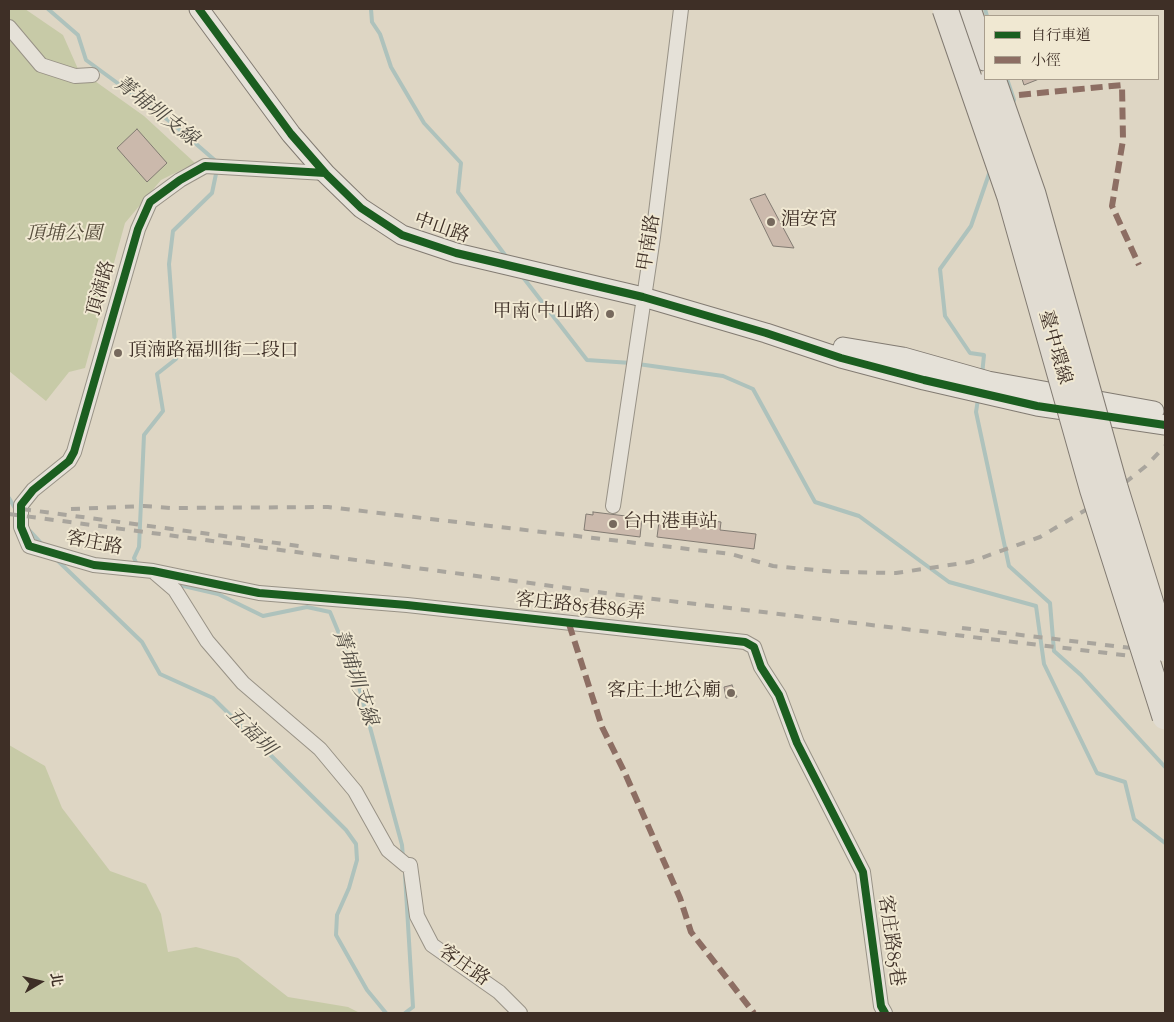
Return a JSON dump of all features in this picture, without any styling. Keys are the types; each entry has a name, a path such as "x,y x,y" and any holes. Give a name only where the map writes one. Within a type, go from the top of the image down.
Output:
{"highway":[{"name":"臺中環線","path":"944,9 1010,197 1093,490 1165,717"},
{"path":"968,9 984,55"},
{"name":"臺中環線","path":"992,80 1033,194 1115,487 1165,649"}],"street":[{"name":"中山路","path":"199,9 290,134 325,174 362,208 402,234 456,253 643,297 766,333 841,358 924,380 1038,406 1157,418"},
{"name":"甲南路","path":"613,506 654,228 681,9"},
{"path":"9,27 42,65 75,76 92,75"},
{"name":"頂湳路","path":"29,546 21,527 21,505 33,490 70,461 74,452 138,229 150,202 180,180 205,166 325,174"},
{"name":"客庄路","path":"29,546 94,564 153,571 175,590 207,641 243,683 320,749 355,791 388,850 406,865 410,865 417,916 432,945 499,992 520,1013"},
{"name":"客庄路85巷86弄","path":"153,571 259,593 407,605 745,642 754,647 761,667 779,695 797,742 863,872"},
{"name":"客庄路85巷","path":"863,872 881,1006 885,1013"}],"green space":[{"name":"頂埔公園","path":"9,9 25,9 63,35 78,69 144,116 195,163 161,180 125,223 85,368 69,372 46,401 9,371"},
{"path":"9,745 45,766 62,808 110,871 146,884 161,914 168,952 196,947 238,958 288,997 348,1007 360,1013 9,1013"}],"building":[{"path":"1022,80 1036,80 1024,85"},
{"path":"137,129 167,163 147,182 117,148"},
{"name":"湄安宮","path":"765,194 794,248 773,246 750,199"},
{"name":"台中港車站","path":"593,512 642,518 640,537 584,530 586,514 593,515"},
{"path":"675,516 721,522 720,530 756,534 754,549 657,537 659,522 675,524"},
{"name":"客庄土地公廟","path":"732,685 737,697 726,698 724,687"}],"waterway":[{"name":"菁埔圳支線","path":"48,9 78,35 86,60 172,123 218,163"},
{"path":"371,9 372,22 380,34 391,67 424,123 461,163 458,192 508,259"},
{"path":"985,9 987,15"},
{"path":"1007,80 1014,100 1012,105"},
{"name":"菁埔圳支線","path":"138,567 134,558 139,547 144,435 163,411 157,374 176,359 169,264 173,231 212,193 217,169"},
{"path":"982,375 984,355 970,353 945,316 940,269 971,226 990,171"},
{"path":"522,276 587,360 631,363"},
{"path":"638,364 723,376 753,389 815,502 859,516 949,582 1036,606 1044,664 1097,773 1125,782 1134,819 1165,843"},
{"path":"978,399 976,412 1009,566 1050,603 1054,651 1081,675 1165,767"},
{"name":"五福圳","path":"9,498 16,510"},
{"name":"五福圳","path":"30,531 42,544"},
{"name":"五福圳","path":"57,560 142,642 160,674 213,698 346,830 356,844 357,860 349,888 337,915 336,935 367,990 386,1013"},
{"name":"菁埔圳支線","path":"175,584 218,594 263,616 307,607 330,612 355,672 402,845 403,858"},
{"name":"菁埔圳支線","path":"405,875 413,1007 405,1013"}],"railway":[{"path":"71,509 144,506 171,508 328,507 731,554 773,566 836,572 896,573 970,562 1040,537 1106,498 1146,466 1165,446"},
{"path":"22,509 299,546"},
{"path":"9,514 620,595 1165,660"},
{"path":"962,628 1165,652"}],"marked path":[{"path":"1019,95 1122,85 1123,140 1112,206 1139,265"},
{"path":"569,624 602,727 624,771 680,898 691,932 754,1013"}],"cycle path":[{"path":"199,9 291,134 325,173 361,208 402,235 456,253 643,297 766,333 841,358 924,380 1037,406 1165,425"},
{"path":"325,173 205,166 180,180 150,202 138,229 74,452 69,461 33,490 21,505 21,527 29,546 94,565 153,571 259,593 407,605 745,642 754,647 761,667 779,695 797,743 863,872 881,1006 885,1013"}],"place":[{"name":"湄安宮","path":"771,222"},
{"name":"甲南(中山路)","path":"610,314"},
{"name":"頂湳路福圳街二段口","path":"118,353"},
{"name":"台中港車站","path":"613,524"},
{"name":"客庄土地公廟","path":"731,693"}]}
